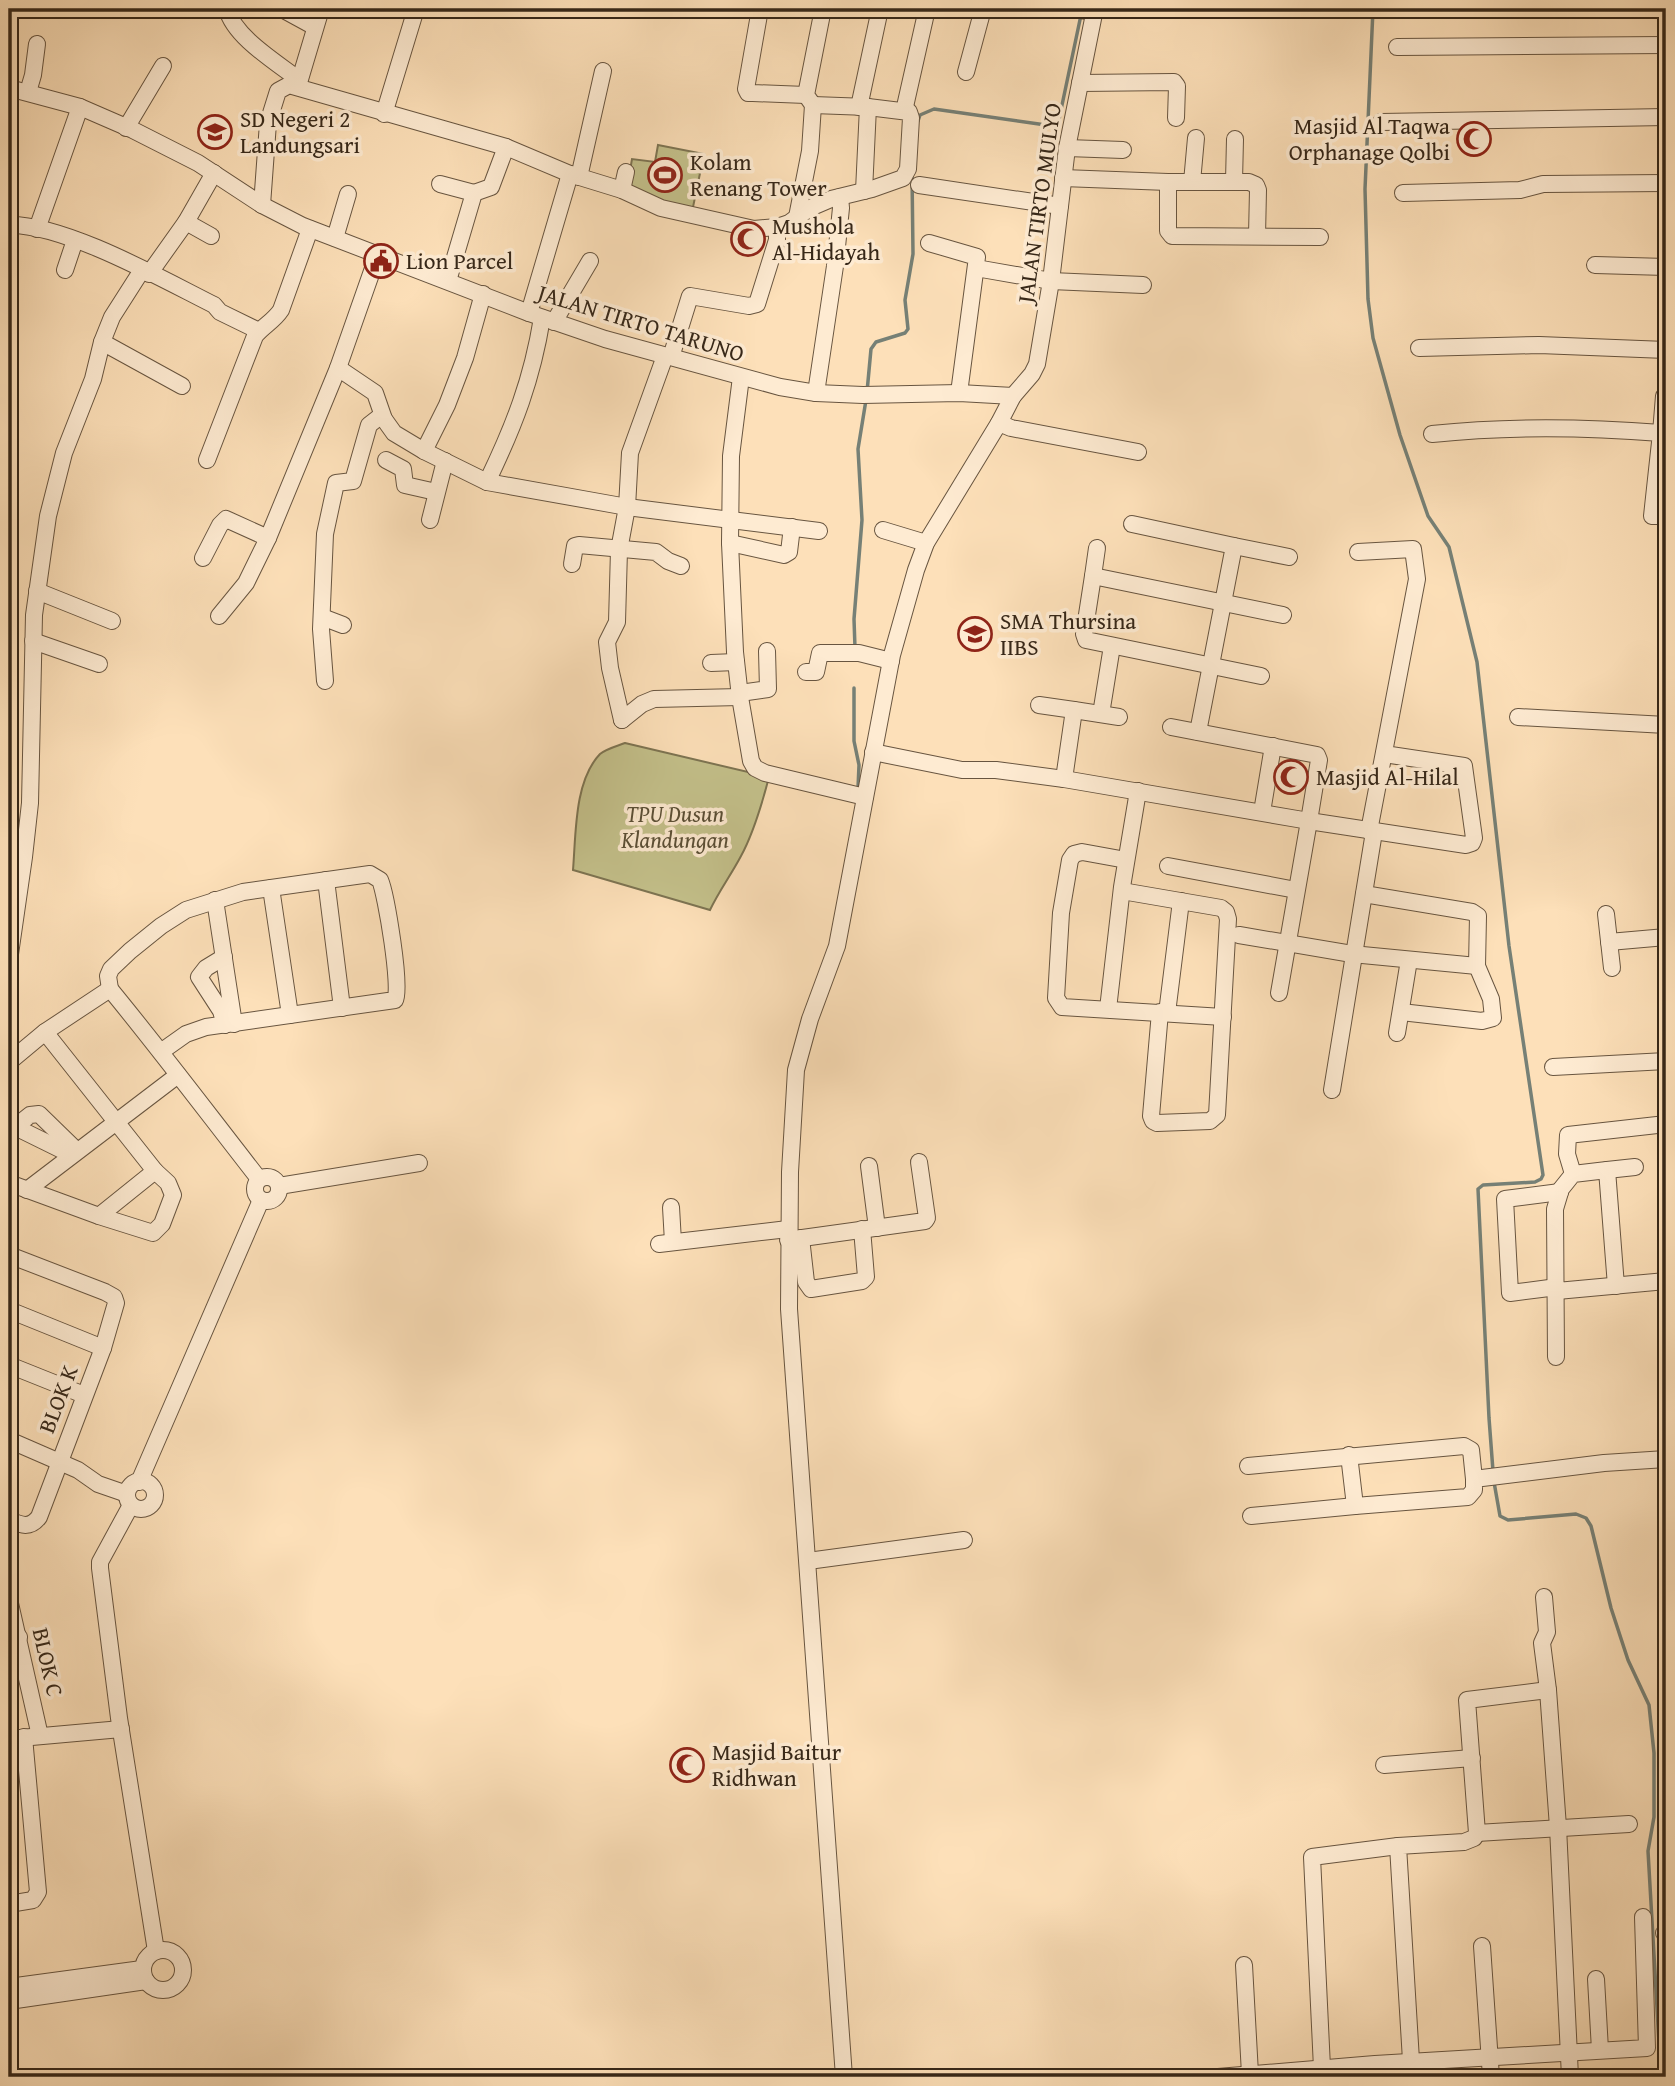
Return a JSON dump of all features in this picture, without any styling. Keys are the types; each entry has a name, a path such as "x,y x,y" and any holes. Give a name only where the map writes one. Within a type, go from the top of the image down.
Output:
{"street":[{"path":"226,9 233,26 298,83 384,114 506,147 574,176 622,190 660,208 777,232"},
{"path":"282,9 315,27"},
{"path":"298,83 321,9"},
{"path":"384,114 416,9"},
{"path":"710,663 769,650 768,689 740,695 654,699 642,704 622,720 607,642 617,622 620,550 627,507 630,453 646,402 668,357 690,296 749,306 757,304 777,232 810,208 841,202 863,191 898,181 907,173 911,118 904,111 748,93 746,89 760,9"},
{"path":"797,217 810,151 809,100 822,9"},
{"path":"863,191 864,107 880,9"},
{"path":"904,111 927,9"},
{"path":"966,72 983,9"},
{"name":"JALAN TIRTO MULYO","path":"793,1236 791,1129 796,1070 810,1019 837,946 873,752 905,602 926,543 1013,396 1037,364 1051,281 1067,148 1080,83 1085,10"},
{"path":"28,92 37,44"},
{"path":"1397,47 1666,45"},
{"path":"126,128 163,66"},
{"path":"487,482 526,393 574,176 604,71"},
{"path":"1080,83 1174,82 1177,86 1176,118"},
{"path":"262,205 272,103 281,88 298,83"},
{"name":"JALAN TIRTO TARUNO","path":"9,88 80,107 126,128 214,173 262,205 310,229 542,318 668,357 780,387 816,393 959,393 1013,396"},
{"path":"37,229 80,107"},
{"path":"1381,122 1666,117"},
{"path":"1192,182 1196,138"},
{"path":"1234,181 1235,139"},
{"path":"440,184 474,193 491,187 506,147"},
{"path":"1067,148 1123,150"},
{"path":"622,190 626,172"},
{"path":"9,961 30,803 33,641 37,591 48,516 61,466 93,379 102,342 112,317 186,222 214,173"},
{"path":"1063,178 1168,182 1234,181 1256,185 1257,236"},
{"path":"1168,182 1168,231 1172,236 1320,237"},
{"path":"1403,194 1520,190 1543,184 1666,183"},
{"path":"919,185 1060,206"},
{"path":"448,281 474,193"},
{"path":"335,238 348,194"},
{"path":"816,393 841,202"},
{"path":"186,222 211,236"},
{"path":"9,225 37,229 75,240 146,272 259,331"},
{"path":"207,460 259,331 274,321 281,310 310,229"},
{"path":"65,270 75,240"},
{"path":"929,243 977,257 959,393"},
{"path":"219,616 246,583 268,538 338,368 378,254"},
{"path":"542,318 590,261"},
{"path":"1595,265 1666,267"},
{"path":"976,268 1051,281 1143,285"},
{"path":"424,451 447,405 465,358 483,294"},
{"path":"102,342 182,386"},
{"path":"1419,348 1539,345 1666,350"},
{"path":"338,368 375,393 384,419 394,433 487,482 627,507 819,531"},
{"path":"741,377 731,456 730,543 736,657 750,752 755,768 865,797"},
{"path":"1652,515 1663,433 1664,396"},
{"path":"325,681 322,617 326,534 335,484 353,481 369,425 378,418 384,419"},
{"path":"999,423 1011,428 1138,452"},
{"path":"1432,434 1470,430 1541,429 1615,429 1663,433"},
{"path":"386,460 403,469 405,485 436,492"},
{"path":"430,520 445,461"},
{"path":"203,558 220,525 226,519 268,538"},
{"path":"1132,524 1290,557"},
{"path":"730,543 784,555 789,552 792,527"},
{"path":"883,530 926,543"},
{"path":"572,564 575,546 579,545 656,552 681,566"},
{"path":"1198,732 1234,546"},
{"path":"1097,548 1084,637 1086,640 1261,676"},
{"path":"1332,1090 1384,754 1417,579 1415,552 1410,548 1358,552"},
{"path":"1093,576 1283,615"},
{"path":"37,591 112,621"},
{"path":"322,617 343,625"},
{"path":"33,641 99,664"},
{"path":"1101,714 1112,646"},
{"path":"806,672 816,671 820,653 859,653 891,661"},
{"path":"1039,705 1119,717"},
{"path":"1064,779 1074,710"},
{"path":"1518,717 1666,725"},
{"path":"1171,727 1313,752 1317,755 1319,760 1279,993"},
{"path":"1262,812 1273,746"},
{"path":"873,752 962,770 996,770 1064,779 1308,821 1466,845 1472,843 1474,838 1464,766 1384,754"},
{"path":"1108,1009 1126,860 1138,791"},
{"path":"1126,860 1082,852 1074,854 1070,860 1061,913 1056,998 1058,1004 1062,1007 1223,1017"},
{"path":"1168,866 1296,890"},
{"path":"162,1051 195,1030 228,1017 290,1015 395,1000 398,995 396,969 380,880 370,874 243,892 215,900 176,916 130,951 111,969 108,976 110,989 162,1051 259,1179"},
{"path":"326,880 342,1008"},
{"path":"271,888 290,1015"},
{"path":"1122,891 1181,901 1221,908 1228,919 1215,1119 1157,1123 1151,1116 1163,1013 1181,901"},
{"path":"1364,894 1475,913 1479,921 1477,966 1491,999 1493,1018 1482,1021 1401,1012"},
{"path":"215,900 224,957 228,1017"},
{"path":"1606,914 1612,968"},
{"path":"1239,935 1352,954 1477,966"},
{"path":"1609,942 1666,937"},
{"path":"224,957 206,968 199,977 228,1017"},
{"path":"1397,1033 1409,960"},
{"path":"9,1062 45,1032 110,989"},
{"path":"9,1183 145,1232 157,1232 169,1210 173,1195 171,1188 45,1032"},
{"path":"1553,1067 1666,1061"},
{"path":"27,1190 178,1075"},
{"path":"1573,1174 1567,1154 1568,1135 1666,1124"},
{"path":"12,1125 74,1153"},
{"path":"671,1208 666,1243 793,1236 925,1221 919,1162"},
{"path":"279,1186 419,1163"},
{"path":"793,1236 806,1282 811,1289 862,1281 866,1277 869,1229 869,1166"},
{"path":"1556,1357 1555,1209 1560,1192 1573,1174 1635,1167"},
{"path":"1607,1170 1616,1286"},
{"path":"99,1216 155,1171"},
{"path":"265,1176 272,1178 279,1186 279,1192 273,1200 261,1200 254,1190 259,1179 265,1176"},
{"path":"1560,1192 1505,1199 1510,1293 1666,1281"},
{"path":"156,1951 120,1724 100,1562 261,1200"},
{"path":"793,1236 789,1308 845,2077"},
{"name":"BLOK K","path":"9,1255 105,1292 114,1297 116,1304 103,1348 35,1522 24,1526 9,1520"},
{"path":"9,1310 103,1348"},
{"path":"9,1365 84,1395"},
{"path":"9,1440 78,1470 98,1484 132,1492"},
{"path":"1248,1466 1464,1446 1471,1450 1488,1478"},
{"path":"1349,1455 1355,1506"},
{"path":"1251,1516 1468,1497 1488,1478 1604,1463 1666,1459"},
{"path":"808,1561 964,1540"},
{"path":"1544,1597 1546,1632 1542,1643 1558,1827 1570,2077"},
{"name":"BLOK C","path":"9,1598 19,1637 24,1738 38,1892 33,1900 9,1904"},
{"path":"9,1665 19,1637"},
{"path":"1322,2068 1312,1857 1398,1846 1464,1842 1474,1838 1477,1833 1467,1700 1548,1690"},
{"path":"24,1738 120,1724"},
{"path":"1384,1765 1472,1758"},
{"path":"1477,1833 1629,1824"},
{"path":"1398,1846 1411,2070"},
{"path":"1218,2077 1322,2068 1411,2070 1490,2057 1647,2048 1643,1917"},
{"path":"1482,1946 1491,2077"},
{"path":"168,1950 179,1957 183,1969 180,1981 170,1989 156,1989 144,1975 146,1958 156,1951 168,1950"},
{"path":"1244,1965 1250,2074"},
{"path":"9,1987 144,1975"},
{"path":"9,2001 144,1975"},
{"path":"1596,1979 1600,2050"}],"green space":[{"name":"Kolam Renang Tower","path":"658,145 704,154 692,212 627,188 632,159 655,162"},
{"name":"TPU Dusun Klandungan","path":"625,743 769,777 750,837 710,910 573,870 578,809 585,779 600,754"}],"waterway":[{"path":"1373,9 1365,189 1368,299 1373,338 1400,435 1428,516 1449,547 1477,662 1509,946 1543,1175 1535,1182 1483,1185 1478,1189 1493,1471"},
{"path":"918,121 920,115 934,109 1053,126 1058,124 1081,15"},
{"path":"867,392 871,349 876,342 905,333 908,329 905,300 913,254 912,173"},
{"path":"855,648 854,619 862,520 858,449 866,400"},
{"path":"854,688 854,741 859,765 858,788"},
{"path":"1494,1482 1500,1516 1508,1520 1576,1514 1586,1518 1591,1526 1611,1608 1628,1660 1649,1705 1654,1753 1654,1817 1648,1851 1661,2077"}],"place":[{"name":"SD Negeri 2 Landungsari","path":"215,132"},
{"name":"Masjid Al Taqwa Orphanage Qolbi","path":"1474,139"},
{"name":"Kolam Renang Tower","path":"665,175"},
{"name":"Mushola Al-Hidayah","path":"748,239"},
{"name":"Lion Parcel","path":"381,261"},
{"name":"SMA Thursina IIBS","path":"975,634"},
{"name":"Masjid Al-Hilal","path":"1291,777"},
{"name":"Masjid Baitur Ridhwan","path":"687,1765"}]}
